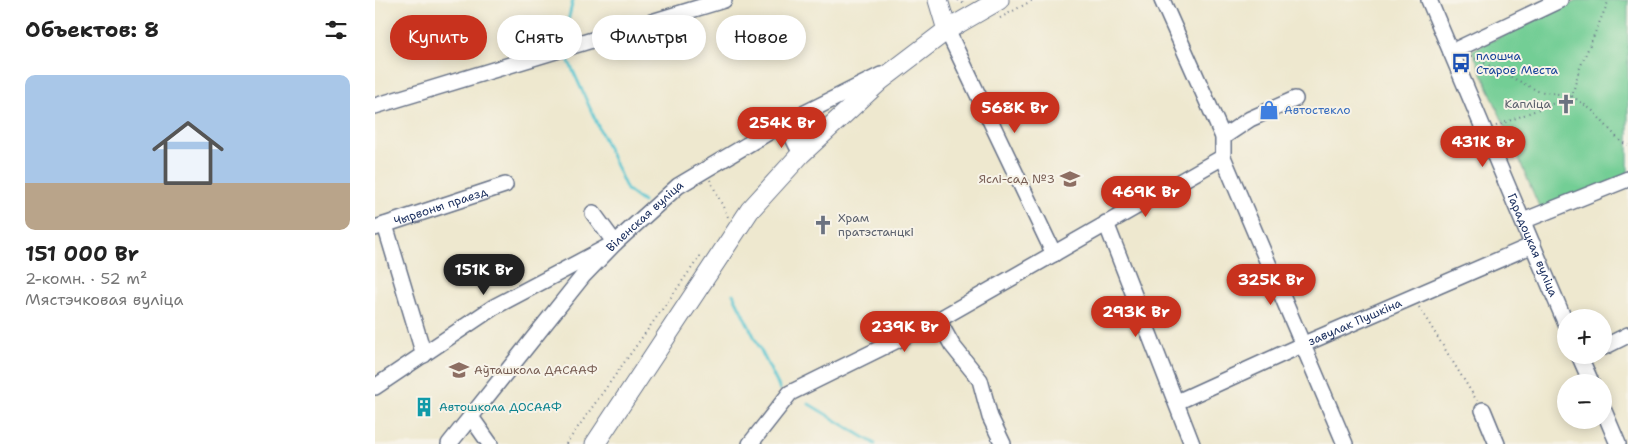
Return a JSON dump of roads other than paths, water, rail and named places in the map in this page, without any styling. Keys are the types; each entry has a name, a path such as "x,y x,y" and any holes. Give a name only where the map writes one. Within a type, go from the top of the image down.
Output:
{"main road":[{"path":"938,0 947,30"},
{"name":"Віленская вуліца","path":"595,444 750,210 801,154 881,81 947,30 999,0"}],"street":[{"path":"375,106 724,0"},
{"path":"1162,0 1223,137 1223,157 1345,444"},
{"name":"Гарадоцкая вуліца","path":"1429,0 1456,51 1484,132 1560,309"},
{"path":"1456,51 1561,0"},
{"path":"947,30 1055,254"},
{"name":"Віленская вуліца","path":"449,444 583,276 615,243 678,186 779,126 902,64"},
{"path":"1223,137 1250,119 1295,99"},
{"path":"779,126 789,130 801,154"},
{"path":"750,444 790,393 938,320 1223,157"},
{"path":"1523,221 1628,179"},
{"name":"Чырвоны праезд","path":"380,227 505,185"},
{"path":"375,388 495,307 615,243 593,213"},
{"path":"1106,223 1192,444"},
{"path":"380,227 423,355"},
{"name":"завулак Пушкіна","path":"1177,402 1303,344 1533,245"},
{"path":"573,264 581,268 583,276"},
{"path":"938,320 952,345 980,380 990,417 1003,444"},
{"path":"1612,343 1628,336"},
{"path":"1483,410 1497,444"},
{"path":"471,417 490,444"},
{"path":"1612,429 1618,444"}],"waterway":[{"path":"569,15 573,0"},
{"path":"568,60 627,190 643,202"},
{"path":"733,294 780,389"},
{"path":"809,404 875,444"}],"place":[{"name":"плошча Старое Места","path":"1461,63"},
{"name":"Капліца","path":"1566,104"},
{"name":"Автостекло","path":"1269,110"},
{"name":"Яслі-сад №3","path":"1070,179"},
{"name":"Храм пратэстанцкі","path":"823,225"},
{"name":"Аўташкола ДАСААФ","path":"459,370"},
{"name":"Автошкола ДОСААФ","path":"424,407"}]}
